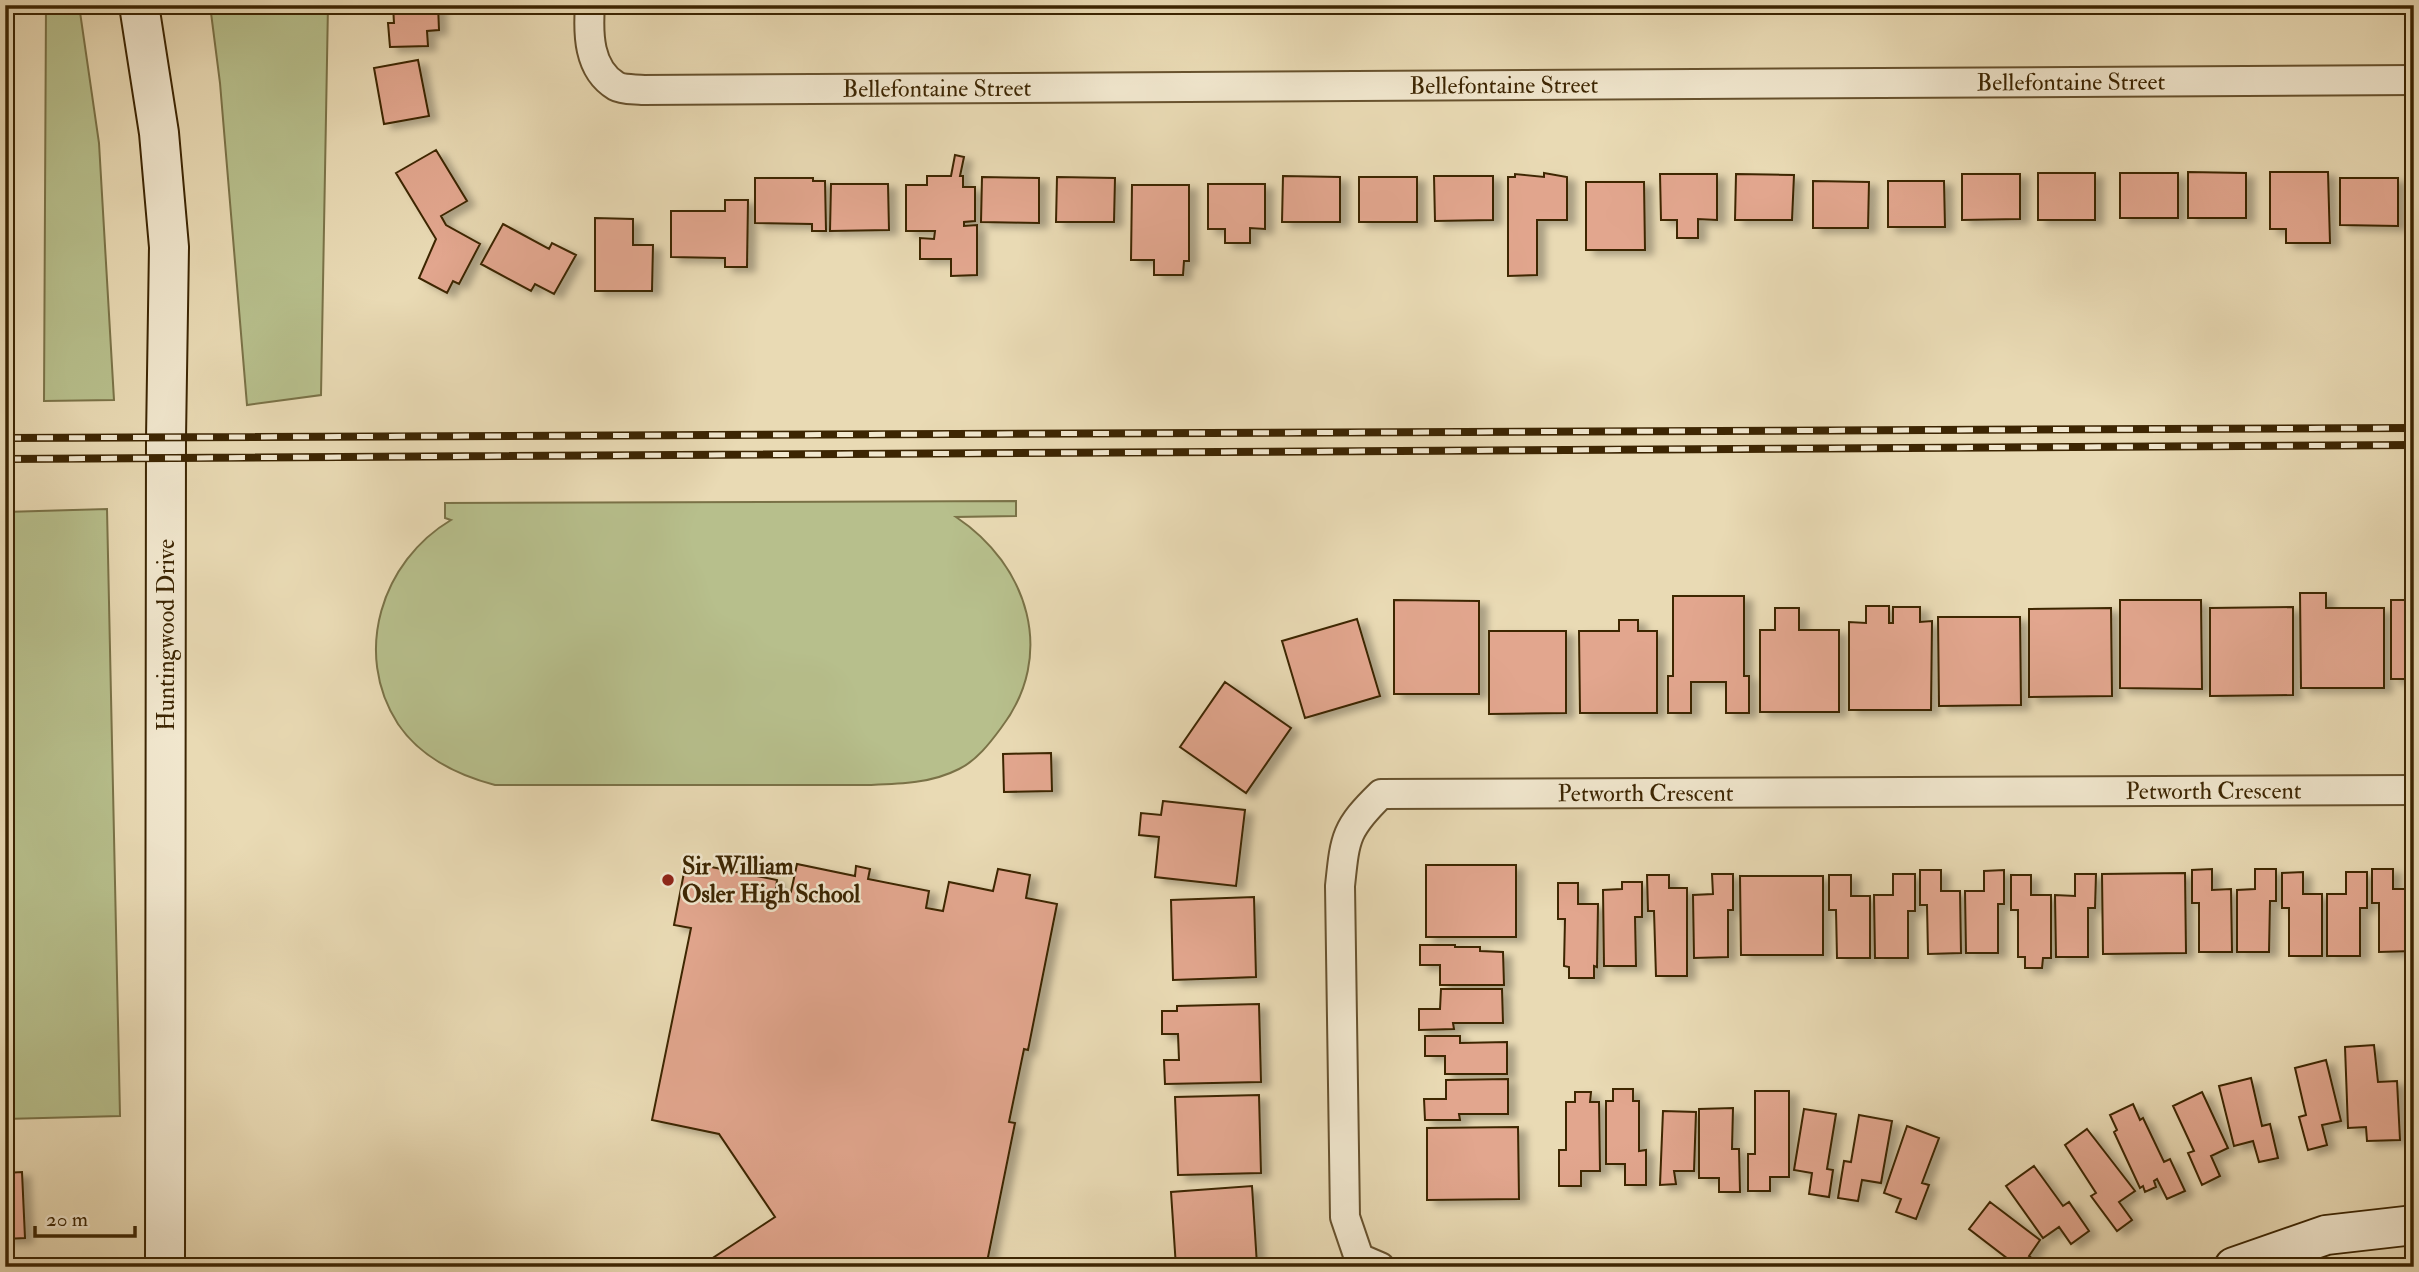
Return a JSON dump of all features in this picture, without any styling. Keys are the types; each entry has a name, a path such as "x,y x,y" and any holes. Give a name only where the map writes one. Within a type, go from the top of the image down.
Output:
{"street":[{"name":"Huntingwood Drive","path":"139,5 159,133 169,247 166,438 165,1267"},
{"name":"Bellefontaine Street","path":"590,5 592,54 601,73 617,87 643,90 2414,80"},
{"name":"Petworth Crescent","path":"1380,1267 1359,1258 1345,1217 1340,886 1345,838 1359,816 1381,794 2414,790"},
{"path":"2234,1267 2326,1235 2414,1225"}],"green space":[{"path":"46,5 79,5 99,143 114,400 44,401"},
{"path":"210,5 328,5 321,395 247,405 220,83"},
{"path":"1016,501 1016,516 956,517 981,537 1001,560 1017,586 1026,613 1030,642 1028,671 1018,700 1001,728 977,756 949,774 927,780 871,785 495,785 467,776 429,756 407,736 384,697 377,668 376,639 381,611 392,584 407,559 427,538 451,520 445,518 445,503"},
{"path":"107,509 120,1116 5,1119 5,512"}],"building":[{"path":"393,5 438,5 439,30 427,31 428,46 390,47 388,23 394,23"},
{"path":"418,60 429,116 384,124 374,68"},
{"path":"436,150 467,201 441,216 446,225 480,244 459,284 453,281 447,293 419,278 436,239 396,173"},
{"path":"955,155 964,157 960,176 963,176 963,187 975,187 975,221 964,222 964,226 977,225 977,275 951,276 951,259 920,259 920,238 934,239 935,231 906,231 906,185 927,185 927,176 951,176"},
{"path":"2188,172 2246,173 2246,218 2188,218"},
{"path":"2270,172 2328,172 2330,243 2286,243 2286,229 2270,229"},
{"path":"1544,173 1567,177 1567,220 1537,220 1537,275 1508,276 1508,177 1515,177 1515,174 1544,177"},
{"path":"2038,173 2095,173 2095,220 2038,220"},
{"path":"2120,173 2178,173 2178,218 2120,218"},
{"path":"1660,174 1717,174 1717,220 1698,219 1698,238 1677,238 1677,220 1661,220"},
{"path":"1736,174 1794,175 1792,220 1735,220"},
{"path":"1962,174 2020,174 2020,219 1962,220"},
{"path":"1283,176 1340,177 1340,222 1282,222"},
{"path":"1434,176 1493,176 1493,220 1435,221"},
{"path":"982,177 1039,178 1039,223 981,222"},
{"path":"1057,177 1115,178 1114,222 1056,222"},
{"path":"1359,177 1417,177 1417,222 1359,222"},
{"path":"755,178 813,178 813,181 825,181 826,231 812,231 812,224 755,223"},
{"path":"2340,178 2398,178 2398,226 2340,225"},
{"path":"1813,181 1869,182 1868,228 1813,228"},
{"path":"1888,181 1944,181 1945,227 1888,227"},
{"path":"1586,182 1644,182 1645,250 1586,250"},
{"path":"831,184 888,184 889,230 830,231"},
{"path":"1208,184 1265,184 1265,229 1250,228 1250,243 1225,243 1225,229 1208,229"},
{"path":"1132,185 1189,185 1189,261 1184,261 1183,275 1154,275 1154,260 1131,260"},
{"path":"725,200 748,200 747,267 725,267 725,258 671,257 671,211 725,211"},
{"path":"595,218 633,219 633,245 653,245 652,291 595,291"},
{"path":"503,224 549,249 552,243 576,255 554,294 535,284 531,291 481,264"},
{"path":"2300,593 2326,593 2326,608 2384,608 2384,688 2301,688"},
{"path":"1673,596 1744,596 1744,676 1749,676 1749,713 1726,713 1726,682 1691,682 1691,713 1668,713 1668,676 1673,676"},
{"path":"1394,600 1479,601 1479,694 1394,694"},
{"path":"2120,600 2201,600 2202,689 2120,688"},
{"path":"2391,600 2414,600 2414,679 2391,679"},
{"path":"1866,606 1889,606 1889,623 1893,623 1893,607 1920,607 1920,622 1932,621 1931,710 1849,710 1849,622 1866,623"},
{"path":"2293,607 2293,695 2210,696 2210,608"},
{"path":"1775,608 1799,608 1799,630 1839,630 1839,712 1760,712 1760,630 1775,630"},
{"path":"2111,608 2112,696 2029,697 2029,609"},
{"path":"1938,617 2020,617 2021,705 1939,706"},
{"path":"1357,619 1380,696 1305,718 1282,641"},
{"path":"1619,620 1638,620 1638,631 1657,631 1657,713 1580,713 1579,631 1619,631"},
{"path":"1489,631 1566,631 1566,713 1489,714"},
{"path":"1225,682 1291,728 1246,793 1180,747"},
{"path":"1051,753 1052,791 1004,792 1003,754"},
{"path":"1163,801 1245,810 1236,886 1155,877 1159,837 1139,835 1141,813 1161,815"},
{"path":"686,862 777,880 776,888 791,892 797,864 855,876 856,866 870,869 868,879 929,891 926,908 943,911 949,882 993,891 998,869 1030,875 1026,898 1057,904 1028,1050 1024,1049 1009,1122 1015,1123 986,1267 887,1267 884,1263 878,1267 699,1267 775,1217 719,1134 652,1120 691,928 674,925"},
{"path":"1426,865 1516,865 1516,937 1426,937"},
{"path":"2212,869 2212,890 2231,889 2232,952 2199,952 2199,903 2192,903 2192,870"},
{"path":"2255,869 2276,869 2276,901 2270,901 2269,952 2237,952 2237,890 2255,889"},
{"path":"2372,869 2393,869 2393,889 2412,889 2413,951 2379,952 2379,903 2372,903"},
{"path":"1920,870 1941,870 1941,891 1960,891 1961,953 1928,954 1927,905 1920,905"},
{"path":"2004,870 2004,904 1998,904 1998,953 1966,953 1965,891 1984,891 1984,871"},
{"path":"2303,872 2303,894 2322,894 2322,956 2289,956 2289,908 2282,908 2282,873"},
{"path":"2346,872 2367,872 2367,908 2360,908 2360,956 2327,956 2327,894 2346,894"},
{"path":"2185,873 2186,953 2103,954 2102,874"},
{"path":"1712,874 1733,874 1733,910 1728,910 1728,957 1694,958 1693,895 1713,894"},
{"path":"1893,874 1915,874 1915,911 1908,911 1908,958 1875,958 1874,895 1893,895"},
{"path":"2075,874 2096,874 2095,908 2088,908 2088,957 2056,957 2055,895 2075,896"},
{"path":"1647,875 1669,875 1669,888 1687,888 1687,976 1656,976 1654,911 1648,911"},
{"path":"1829,875 1851,875 1851,896 1870,896 1870,958 1837,958 1836,910 1829,910"},
{"path":"2011,875 2031,875 2031,895 2051,895 2051,958 2043,958 2042,968 2025,968 2025,957 2018,957 2018,910 2011,910"},
{"path":"1740,876 1823,876 1823,955 1741,955"},
{"path":"1622,882 1642,882 1642,917 1635,917 1636,966 1604,966 1603,890 1622,889"},
{"path":"1558,883 1578,883 1578,904 1598,904 1597,967 1594,966 1594,978 1569,978 1569,967 1564,966 1565,919 1558,919"},
{"path":"1254,897 1256,977 1173,980 1171,900"},
{"path":"1420,945 1480,947 1480,951 1503,952 1504,985 1440,985 1440,965 1420,965"},
{"path":"1441,989 1502,989 1503,1023 1453,1023 1454,1029 1419,1030 1419,1009 1440,1009"},
{"path":"1259,1004 1261,1082 1165,1084 1164,1060 1179,1060 1178,1034 1162,1034 1162,1011 1177,1011 1177,1006"},
{"path":"1425,1036 1460,1036 1460,1043 1507,1042 1507,1074 1445,1074 1445,1056 1425,1056"},
{"path":"2374,1045 2378,1082 2397,1081 2400,1140 2367,1141 2366,1127 2348,1128 2345,1047"},
{"path":"2410,1054 2414,1054 2414,1134 2410,1134"},
{"path":"2326,1060 2341,1121 2322,1125 2327,1145 2308,1150 2299,1117 2306,1115 2295,1068"},
{"path":"2251,1078 2262,1126 2270,1124 2278,1158 2259,1162 2253,1141 2234,1146 2219,1086"},
{"path":"1508,1079 1508,1114 1459,1114 1460,1120 1425,1120 1424,1099 1446,1099 1446,1080"},
{"path":"1613,1089 1633,1089 1633,1101 1639,1101 1639,1151 1646,1150 1646,1185 1625,1185 1625,1164 1606,1164 1606,1101 1613,1101"},
{"path":"1755,1091 1789,1091 1789,1177 1770,1177 1770,1191 1748,1191 1748,1154 1755,1154"},
{"path":"1575,1092 1591,1092 1590,1102 1599,1102 1600,1171 1581,1171 1581,1186 1559,1186 1559,1150 1566,1150 1566,1102 1575,1102"},
{"path":"2202,1092 2228,1148 2211,1156 2220,1176 2202,1185 2188,1153 2194,1151 2173,1106"},
{"path":"1259,1095 1261,1173 1178,1175 1175,1097"},
{"path":"2133,1104 2140,1120 2143,1118 2164,1162 2170,1159 2185,1191 2167,1199 2157,1179 2154,1181 2156,1187 2145,1192 2143,1186 2140,1188 2114,1132 2117,1130 2110,1115"},
{"path":"1733,1108 1732,1149 1739,1149 1740,1192 1719,1192 1719,1178 1699,1178 1699,1109"},
{"path":"1804,1109 1836,1114 1827,1169 1833,1170 1829,1197 1809,1194 1812,1173 1794,1170"},
{"path":"1663,1111 1696,1112 1694,1171 1674,1171 1676,1184 1660,1185"},
{"path":"1859,1115 1892,1121 1881,1183 1862,1180 1858,1201 1838,1198 1844,1161 1851,1162"},
{"path":"1907,1126 1939,1138 1922,1183 1929,1185 1916,1219 1896,1212 1901,1199 1884,1193"},
{"path":"1518,1127 1519,1199 1427,1200 1427,1128"},
{"path":"2087,1129 2135,1191 2119,1202 2132,1220 2117,1231 2091,1196 2096,1193 2065,1145"},
{"path":"2034,1166 2063,1206 2069,1202 2089,1231 2071,1244 2059,1227 2043,1238 2006,1186"},
{"path":"22,1172 25,1238 5,1239 5,1173"},
{"path":"1252,1186 1257,1265 1176,1267 1171,1192"},
{"path":"1990,1202 2040,1240 2029,1256 2043,1267 2008,1267 2004,1264 2008,1259 1969,1229"}],"railway":[{"path":"5,438 2414,428"},
{"path":"5,459 2414,445"}],"place":[{"name":"Sir William Osler High School","path":"668,880"}]}
